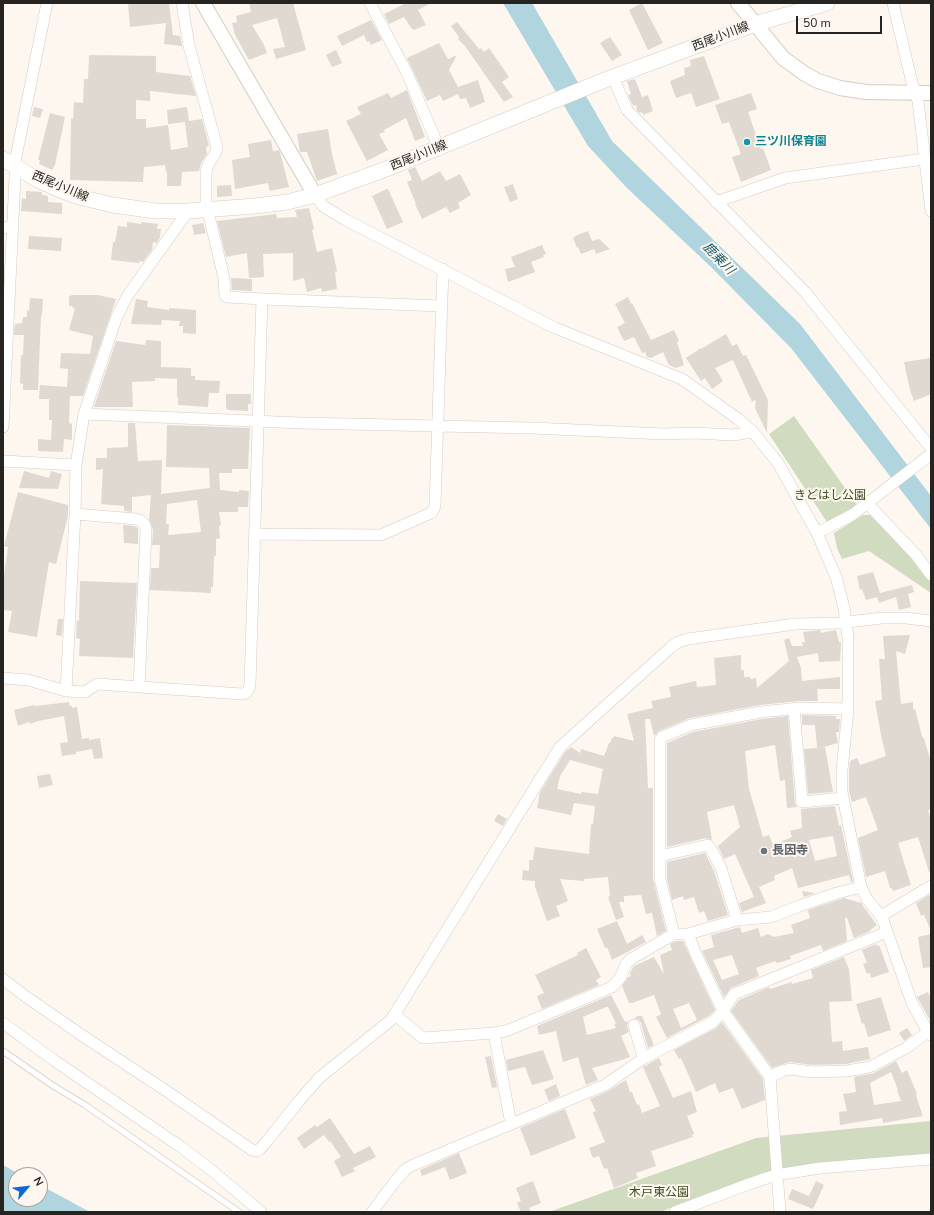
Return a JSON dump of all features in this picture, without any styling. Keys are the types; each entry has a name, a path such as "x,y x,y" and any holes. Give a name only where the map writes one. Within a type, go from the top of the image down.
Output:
{"main road":[{"name":"西尾小川線","path":"9,163 38,180 60,190 97,202 155,211 207,210 272,204 315,195 386,169 609,79 755,24 827,3"}],"street":[{"path":"3,427 9,163 16,157 47,3"},
{"path":"182,3 189,46 217,147 206,172 207,210 224,278 225,295 227,297 262,299 441,306"},
{"path":"204,3 315,195 323,206 346,220 553,327 682,379 738,419 753,432 778,462 817,533 836,577 846,621 848,709 842,782 843,798 861,888 867,899 880,916 912,1003 929,1034 872,1066 846,1071 812,1072 790,1069 770,1077"},
{"path":"370,3 407,73 439,148"},
{"path":"738,3 783,58 805,74 818,81 840,88 866,92 931,93"},
{"path":"893,3 918,101 931,211"},
{"path":"609,79 627,110 805,292 930,453 852,515 817,533"},
{"path":"716,202 785,178 924,159"},
{"path":"66,691 76,465 84,414 117,316 128,295 188,211"},
{"path":"255,534 380,535 431,512 434,509 443,270"},
{"path":"3,678 28,680 66,691 85,692 98,684 242,694 246,693 249,689 262,299"},
{"path":"84,414 258,421 532,428 664,434 694,433 733,435 753,432"},
{"path":"3,461 76,465"},
{"path":"871,500 931,575"},
{"path":"75,514 136,518 145,525 146,531 139,687"},
{"path":"3,979 80,1034 252,1150 256,1151 264,1145 319,1078 391,1020 560,747 670,648 678,642 688,639 795,624 906,618 931,620"},
{"path":"674,934 660,879 660,740 662,737 691,725 741,715 794,709 848,709"},
{"path":"794,709 802,802 843,798"},
{"path":"660,856 708,845 721,868 737,920"},
{"path":"880,916 931,886"},
{"path":"394,1014 423,1038 494,1034 506,1031 607,990 616,983 626,964 631,959 674,934 688,934 737,920 771,917 837,893 861,888"},
{"path":"372,1212 397,1179 406,1169 413,1165 605,1085 644,1058 713,1022 723,1011 734,994 887,932"},
{"path":"688,934 723,1011 770,1077 776,1175 780,1212"},
{"path":"3,1023 38,1049 181,1147 210,1169 260,1212"},
{"path":"634,1025 644,1058"},
{"path":"494,1034 511,1124"},
{"path":"675,1212 776,1175 820,1168 931,1159"}],"lane":[{"path":"3,1051 52,1085 85,1105 238,1212"}],"green space":[{"name":"きどはし公園","path":"794,416 857,505 827,522 769,434"},
{"name":"きどはし公園","path":"863,515 870,515 911,556 931,581 931,593 869,551 842,559 837,548 834,533"},
{"name":"木戸東公園","path":"931,1121 931,1153 793,1168 762,1173 660,1212 549,1212 756,1138"}],"water":[{"name":"鹿乗川","path":"503,3 532,3 612,141 800,324 931,496 931,529 791,348 711,267 627,188 588,146"},
{"path":"3,1165 8,1168 8,1207 48,1207 48,1189 90,1212 3,1212"}],"building":[{"path":"128,3 169,3 173,35 180,36 182,46 164,44 166,23 130,27"},
{"path":"249,3 293,3 306,50 276,59 273,49 285,47 277,18 252,25 267,53 249,60 235,35 232,23 237,22 236,16 251,12"},
{"path":"406,3 431,3 418,10 426,25 414,30 404,17 389,24 384,14"},
{"path":"642,3 663,43 648,50 629,10"},
{"path":"371,20 382,40 371,45 369,41 367,42 364,35 342,46 337,36"},
{"path":"457,22 479,49 481,48 484,52 489,48 509,77 502,82 513,97 504,102 465,46 458,39 459,37 451,26"},
{"path":"610,37 622,55 612,61 600,43"},
{"path":"439,43 448,59 457,55 449,70 458,87 478,80 485,102 470,108 466,98 460,99 458,94 443,101 440,95 427,101 407,58"},
{"path":"336,50 342,63 332,67 326,55"},
{"path":"89,55 156,56 156,72 190,76 196,96 150,91 150,101 136,100 136,119 146,119 146,128 168,125 171,150 188,147 185,122 168,124 167,110 187,107 189,121 202,119 209,146 206,147 207,154 201,163 199,171 182,172 181,186 167,186 167,172 165,165 144,167 143,182 70,180 71,118 73,119 74,102 83,103 84,79 88,79"},
{"path":"704,56 720,99 696,107 691,93 676,98 670,81 685,75 684,68 691,66 690,60"},
{"path":"635,79 642,97 648,95 653,111 643,115 642,112 640,113 637,111 636,105 633,106 628,95 631,94 627,81"},
{"path":"407,90 425,137 415,141 406,118 384,130 385,132 379,134 388,150 367,161 346,121 361,114 357,107 388,93 391,98"},
{"name":"三ツ川保育園","path":"751,93 757,109 748,112 761,149 763,148 771,170 741,182 732,157 741,154 729,122 722,124 715,105"},
{"path":"34,107 43,109 40,118 32,116"},
{"path":"50,113 65,117 55,165 52,170 39,164 40,160 38,160"},
{"path":"328,129 337,174 317,181 307,152 300,152 297,134"},
{"path":"271,140 273,151 279,150 280,152 289,187 270,191 268,183 235,189 232,160 250,157 248,144"},
{"path":"415,167 422,181 440,171 446,181 460,174 471,195 458,203 460,208 450,213 446,207 422,219 407,182 412,180 408,170"},
{"path":"513,184 518,199 510,202 504,187"},
{"path":"231,185 232,196 217,197 217,186"},
{"path":"387,189 403,222 387,229 372,196"},
{"path":"26,191 42,192 42,195 48,196 48,202 62,203 62,214 21,211 22,198 26,199"},
{"path":"309,208 317,252 332,248 337,271 335,272 337,289 322,292 321,288 307,292 304,278 293,281 293,253 263,254 264,277 249,278 247,253 226,257 217,221 276,214 277,218 297,217 295,210"},
{"path":"127,222 158,224 157,229 161,229 160,237 157,243 153,242 152,250 143,262 139,261 139,263 111,260 113,242 115,242 118,226 127,227"},
{"path":"203,223 206,233 194,235 192,225"},
{"path":"588,231 592,241 599,239 610,249 596,254 594,249 581,254 573,238"},
{"path":"29,236 62,238 61,251 28,249"},
{"path":"542,245 546,254 543,255 544,257 531,262 535,272 508,282 505,269 515,267 511,257"},
{"path":"231,278 252,279 252,291 232,290"},
{"path":"98,295 116,299 83,396 70,396 69,423 72,424 72,440 64,439 63,452 38,451 38,439 51,440 52,420 49,420 49,399 39,399 40,385 67,387 68,369 60,368 61,353 90,354 93,336 69,330 75,308 69,306 69,296"},
{"path":"628,297 651,340 674,330 679,341 677,342 684,365 676,368 669,365 663,352 651,358 647,357 645,352 642,353 634,337 624,341 617,327 625,323 615,304"},
{"path":"30,298 43,299 38,390 23,390 23,384 20,383 21,355 23,355 24,335 14,335 15,324 22,323 23,317 27,317"},
{"path":"136,299 148,301 147,307 169,310 169,308 196,310 196,334 183,333 183,326 179,326 180,321 162,320 161,325 131,324"},
{"path":"726,334 732,346 737,344 743,356 746,355 768,400 767,433 755,408 756,400 752,402 733,360 715,368 723,381 712,389 705,378 701,381 686,358"},
{"path":"146,340 161,341 161,367 191,368 191,376 195,376 195,380 220,381 219,393 209,393 208,407 178,405 177,379 155,378 155,381 132,382 133,407 94,407 116,341 145,345"},
{"path":"931,358 931,394 914,401 904,362"},
{"path":"226,394 251,394 251,404 248,404 248,411 226,409"},
{"path":"128,423 135,423 138,461 162,460 161,494 210,488 209,468 166,467 167,425 250,428 248,469 232,469 232,473 219,473 220,490 239,492 239,490 249,491 248,507 238,507 238,512 219,512 221,525 219,526 220,538 216,539 216,556 214,556 213,587 211,587 211,593 150,590 151,568 159,568 160,545 152,545 153,530 149,520 151,495 132,497 132,512 124,511 124,506 101,504 103,469 96,470 96,458 107,458 107,448 128,447","holes":["197,500 201,532 168,535 169,524 166,524 167,504"]},
{"path":"24,471 49,478 51,471 62,474 58,489 19,488"},
{"path":"18,492 68,505 68,516 56,564 49,562 37,637 8,632 12,611 3,610 3,583 8,547 4,546"},
{"path":"123,525 138,528 138,544 124,543"},
{"path":"873,572 880,593 912,585 914,592 908,594 911,607 899,610 896,597 879,603 877,597 866,600 862,589 860,590 857,576"},
{"path":"80,581 137,583 133,658 79,656 80,639 76,638 77,620 79,621"},
{"path":"58,619 63,619 62,636 56,635"},
{"path":"820,630 821,633 836,630 839,642 841,642 840,661 819,662 818,653 797,657 801,668 802,681 840,677 840,689 817,689 818,701 799,701 760,705 690,718 659,731 654,736 650,719 645,719 648,788 653,788 653,879 666,931 657,936 652,913 646,914 641,895 624,896 624,902 619,902 624,917 616,920 608,897 610,896 608,877 584,879 584,881 560,879 568,901 556,906 560,916 547,921 535,887 535,881 522,880 523,870 529,871 529,860 533,860 535,847 589,854 591,824 593,824 595,806 574,803 571,815 537,808 540,792 565,752 571,747 580,753 581,749 604,756 609,743 614,736 634,741 627,714 653,708 651,701 671,697 669,687 696,681 697,687 716,685 714,658 741,655 741,670 744,670 744,677 750,677 750,679 756,678 757,688 789,661 784,640 789,638 792,646 803,646 802,642 805,642 803,632","holes":["570,760 603,769 598,794 581,792 581,794 557,789 560,776"]},
{"path":"910,635 905,654 896,651 901,704 913,702 913,710 915,709 931,762 931,809 928,810 931,820 931,872 929,872 918,837 898,843 911,885 893,891 892,888 890,888 885,871 866,877 858,838 878,830 866,797 852,802 849,791 849,770 850,761 857,758 860,765 886,756 875,701 882,700 879,659 885,659 883,636"},
{"path":"69,702 69,706 71,705 72,708 77,707 82,739 89,738 89,740 100,738 103,758 94,759 92,749 76,752 76,754 62,756 60,743 68,742 64,716 30,724 29,722 18,726 14,710 34,705"},
{"path":"802,715 836,716 836,719 840,719 839,732 836,732 838,743 820,748 825,747 833,792 808,794 804,749 817,748 815,725 802,725"},
{"path":"788,716 795,803 797,807 787,808 785,780 780,781 775,745 745,751 749,789 763,837 769,835 773,845 792,837 790,831 802,828 801,809 835,806 839,826 841,825 853,882 851,882 849,875 798,888 792,868 774,876 775,880 759,887 766,903 742,912 739,903 754,897 735,854 724,859 718,846 740,827 734,805 707,812 712,840 706,838 667,847 667,743 693,732 762,719","holes":["833,836 837,856 815,861 809,840"]},
{"path":"50,774 53,785 39,788 37,776"},
{"path":"498,814 507,819 503,826 494,821"},
{"path":"705,853 714,871 728,915 708,921 704,911 699,913 694,897 684,900 683,896 672,900 667,878 667,862"},
{"path":"802,891 815,893 804,897"},
{"path":"931,894 931,931 924,915 921,916 916,903"},
{"path":"844,898 861,903 877,925 868,932 854,938 847,918 845,918 847,941 823,951 821,945 790,956 791,959 777,963 775,961 756,968 759,976 731,988 724,997 702,951 714,947 711,935 740,927 742,933 758,928 761,937 768,934 774,937 794,933 791,925 810,918 808,910","holes":["732,955 739,974 722,980 713,960"]},
{"path":"617,921 627,944 642,935 646,942 612,960 597,929"},
{"path":"931,934 931,967 923,968 918,937"},
{"path":"676,941 683,941 715,1010 709,1016 667,1038 656,1017 661,1014 654,995 629,1003 622,986 628,977 631,976 630,973 634,966 654,957 664,974 660,955 672,950 670,944","holes":["689,1003 697,1020 681,1028 673,1009"]},
{"path":"876,944 877,946 879,945 889,972 871,978 870,973 867,974 863,964 867,963 862,950"},
{"path":"586,948 601,977 596,980 599,985 542,1009 537,996 544,993 535,975 578,955 577,953"},
{"path":"844,957 849,969 852,1001 829,1002 832,1042 842,1041 843,1051 868,1047 870,1059 846,1064 812,1065 789,1062 772,1068 731,1011 739,1000 769,987 770,989 792,982 792,984 813,978 811,970"},
{"path":"928,992 931,999 931,1022 917,997"},
{"path":"611,995 625,1022 628,1021 627,1026 629,1032 621,1036 630,1057 592,1068 598,1080 586,1085 578,1057 563,1062 556,1031 539,1035 537,1026","holes":["608,1007 616,1023 614,1024 616,1028 587,1035 583,1017"]},
{"path":"881,997 891,1030 868,1037 856,1004"},
{"path":"642,1016 654,1045 648,1048 641,1023 639,1020 634,1018"},
{"path":"722,1022 763,1079 765,1100 742,1109 733,1088 719,1093 715,1083 696,1092 681,1058 679,1059 674,1050 716,1028"},
{"path":"907,1028 912,1035 904,1041 899,1033"},
{"path":"543,1050 554,1079 532,1085 525,1067 508,1071 506,1060"},
{"path":"491,1056 497,1087 492,1088 485,1057"},
{"path":"659,1058 662,1065 659,1067 673,1098 691,1091 697,1112 687,1116 694,1134 692,1135 693,1137 651,1151 656,1166 636,1173 638,1178 614,1188 607,1168 604,1169 599,1156 593,1158 589,1148 605,1142 594,1116 593,1112 596,1111 590,1099 608,1091 626,1080 630,1092 632,1092 637,1105 639,1104 642,1113 660,1106 643,1067"},
{"path":"896,1061 902,1073 907,1070 917,1094 917,1099 923,1116 883,1123 882,1118 840,1125 839,1112 847,1111 843,1094 856,1092 854,1077 874,1073","holes":["891,1072 901,1101 874,1105 870,1083"]},
{"path":"556,1084 560,1096 549,1101 544,1090"},
{"path":"565,1109 576,1138 531,1156 520,1128"},
{"path":"330,1118 354,1154 370,1146 376,1157 353,1168 355,1171 342,1177 334,1161 341,1157 324,1135 304,1149 297,1138 315,1125 317,1127"},
{"path":"459,1153 467,1173 450,1180 445,1167 422,1176 420,1170"},
{"path":"533,1181 541,1203 529,1208 531,1212 521,1212 517,1203 521,1201 516,1188"},
{"path":"816,1181 824,1185 813,1209 788,1199 792,1189 809,1196"}],"place":[{"name":"三ツ川保育園","path":"747,142"},
{"name":"長因寺","path":"764,851"}]}
